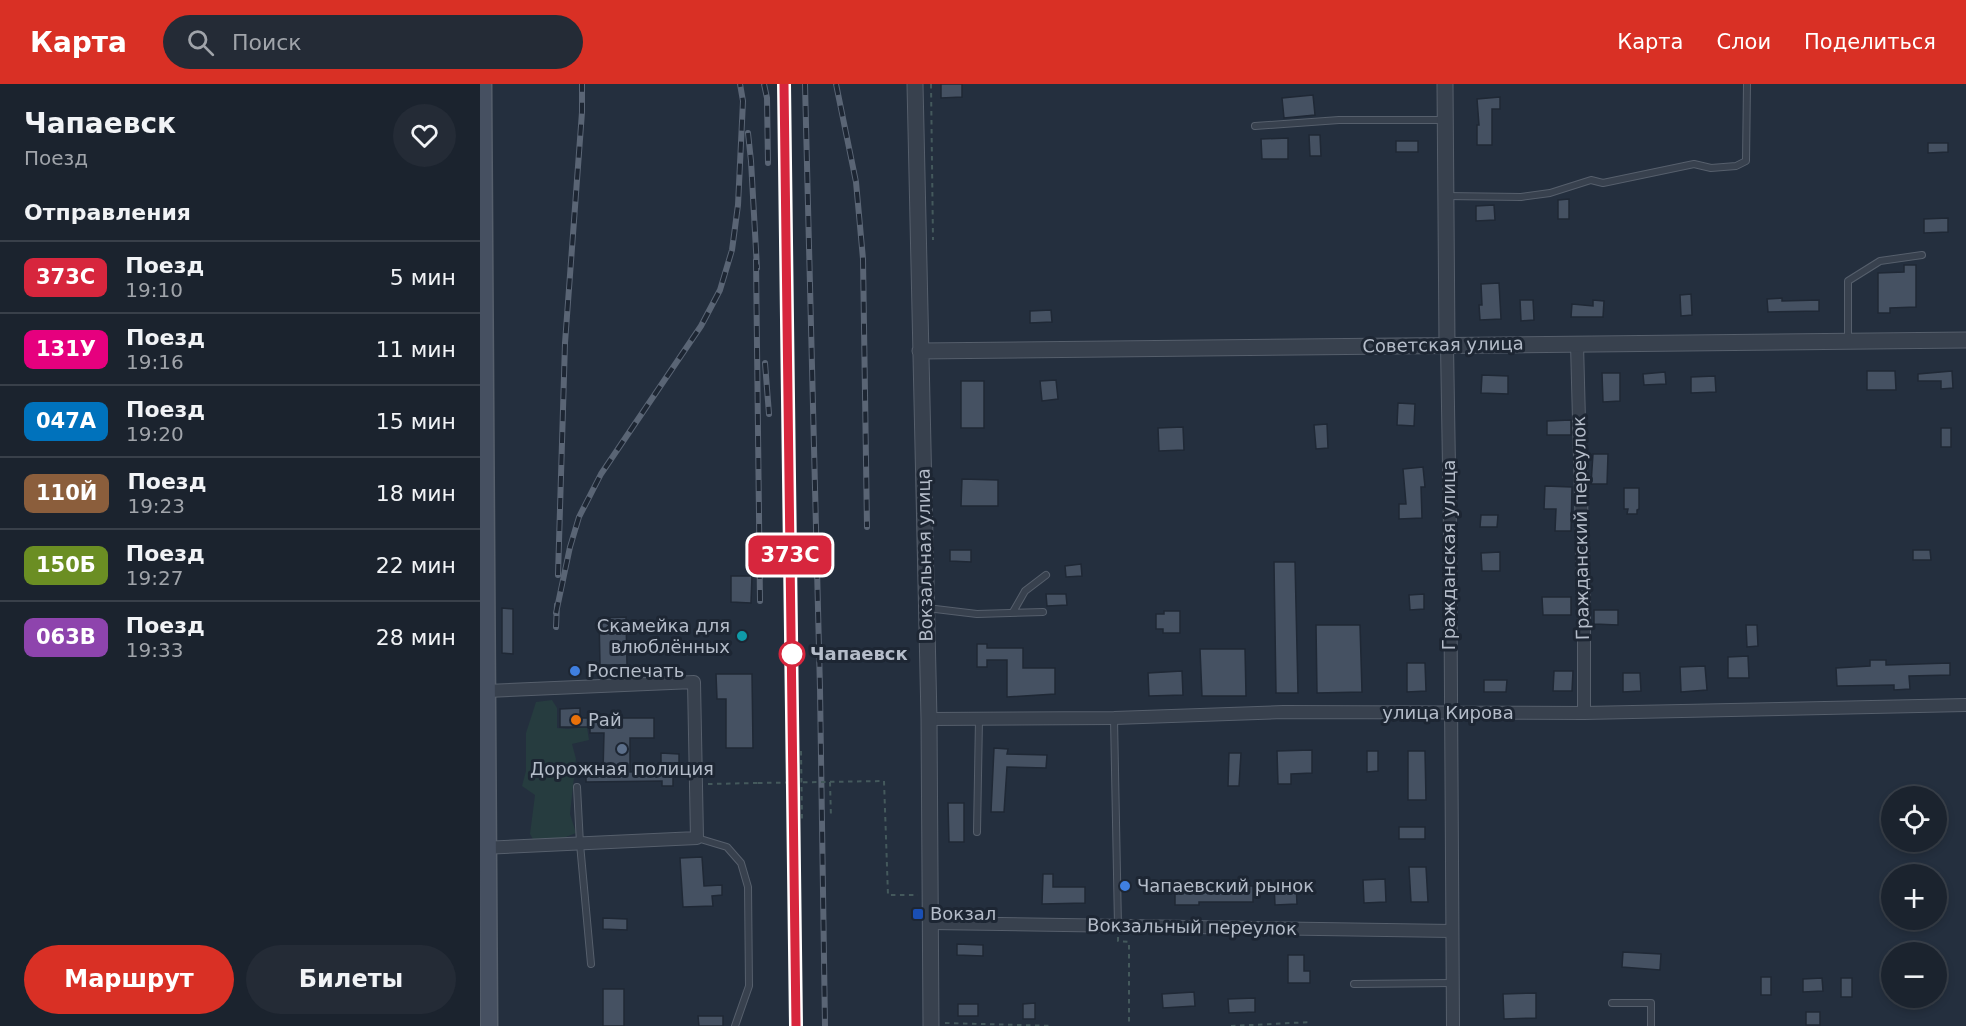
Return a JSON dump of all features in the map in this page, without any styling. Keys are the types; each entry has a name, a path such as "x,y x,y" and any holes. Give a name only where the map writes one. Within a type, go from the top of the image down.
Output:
{"main road":[{"path":"482,89 483,665 487,691 484,848 489,1026"}],"street":[{"name":"Вокзальная улица","path":"915,84 932,923 938,1024"},
{"name":"Гражданская улица","path":"1445,84 1453,1026"},
{"name":"Советская улица","path":"920,351 1966,340"},
{"name":"Гражданский переулок","path":"1577,344 1584,611 1584,713"},
{"path":"484,848 697,838 694,682 487,691"},
{"name":"улица Кирова","path":"929,719 1114,718 1283,712 1584,713 1966,705"},
{"name":"Вокзальный переулок","path":"932,923 1452,931"}],"lane":[{"path":"1445,196 1521,197 1550,193 1592,180 1604,183 1694,164 1711,168 1736,166 1746,161 1747,84"},
{"path":"1255,126 1339,120 1445,120"},
{"path":"1848,341 1848,281 1880,261 1922,255"},
{"path":"1013,612 1025,591 1046,574"},
{"path":"927,608 977,614 1043,612"},
{"path":"1114,718 1118,926"},
{"path":"976,832 979,719"},
{"path":"577,787 591,964"},
{"path":"697,838 727,847 741,863 748,887 749,986 735,1026"},
{"path":"1354,984 1452,983"},
{"path":"1612,1003 1651,1003 1651,1026"}],"path":[{"path":"801,751 802,821"},
{"path":"709,784 884,781 885,827"},
{"path":"830,782 831,818"},
{"path":"1118,926 1118,941 1129,942 1129,1026"},
{"path":"1231,1026 1311,1022"},
{"path":"938,1024 1053,1026"}],"green space":[{"path":"552,700 557,708 557,728 587,727 589,740 572,744 576,759 570,814 576,833 561,839 534,841 530,834 535,795 522,786 526,771 526,733 536,702"}],"building":[{"path":"941,84 962,84 962,97 941,98"},
{"path":"1313,95 1315,115 1284,118 1282,98"},
{"path":"1500,97 1500,109 1492,109 1492,145 1477,145 1477,125 1479,125 1477,99"},
{"path":"1309,135 1320,135 1321,156 1310,156"},
{"path":"1288,138 1288,159 1262,159 1261,139"},
{"path":"1396,141 1418,141 1418,152 1396,152"},
{"path":"1928,143 1948,143 1948,152 1928,153"},
{"path":"1569,199 1569,219 1558,219 1558,200"},
{"path":"1494,205 1495,220 1476,221 1476,206"},
{"path":"1948,218 1948,232 1924,233 1924,219"},
{"path":"1904,265 1916,265 1916,307 1890,308 1890,313 1878,313 1878,273 1904,272"},
{"path":"1499,283 1501,319 1480,320 1481,284"},
{"path":"1691,294 1692,315 1681,316 1680,295"},
{"path":"1782,298 1782,301 1819,300 1819,311 1768,312 1767,299"},
{"path":"1520,300 1533,300 1534,320 1521,321"},
{"path":"1593,300 1604,301 1603,317 1571,317 1572,304 1593,306"},
{"path":"1051,310 1052,322 1030,323 1030,311"},
{"path":"1867,371 1895,371 1896,390 1867,390"},
{"path":"1952,371 1953,388 1941,389 1941,381 1918,381 1918,374"},
{"path":"1665,372 1666,384 1644,385 1643,374"},
{"path":"1602,373 1620,373 1620,401 1603,402"},
{"path":"1482,375 1508,376 1508,394 1481,393"},
{"path":"1715,376 1716,392 1691,393 1691,377"},
{"path":"1056,380 1058,399 1042,401 1040,381"},
{"path":"961,381 984,381 984,428 961,428"},
{"path":"1398,403 1415,404 1414,426 1397,425"},
{"path":"1571,420 1571,435 1547,435 1547,421"},
{"path":"1327,424 1328,448 1316,449 1314,425"},
{"path":"1183,427 1184,450 1159,451 1158,428"},
{"path":"1941,428 1951,428 1951,447 1941,447"},
{"path":"1593,454 1608,454 1607,484 1591,484"},
{"path":"1423,467 1425,487 1421,487 1422,518 1399,519 1399,504 1406,504 1403,469"},
{"path":"962,479 998,480 998,506 961,506"},
{"path":"1545,486 1572,487 1571,531 1555,531 1556,509 1544,509"},
{"path":"1624,488 1639,488 1637,514 1627,514 1628,509 1624,509"},
{"path":"1481,515 1498,515 1497,527 1480,527"},
{"path":"950,550 971,550 971,562 950,561"},
{"path":"1913,550 1930,550 1931,560 1913,560"},
{"path":"1500,552 1500,571 1482,571 1481,553"},
{"path":"1274,562 1295,562 1298,693 1276,693"},
{"path":"1081,564 1082,576 1066,577 1065,566"},
{"path":"731,576 752,576 751,603 731,602"},
{"path":"1046,594 1066,594 1067,605 1047,606"},
{"path":"1424,594 1424,609 1410,610 1409,595"},
{"path":"1542,597 1571,597 1571,615 1543,615"},
{"path":"502,608 513,609 513,654 502,653"},
{"path":"1594,610 1618,610 1618,625 1594,624"},
{"path":"1164,611 1180,611 1180,633 1163,633 1163,629 1156,629 1156,614 1164,614"},
{"path":"626,617 627,665 600,665 599,618"},
{"path":"1316,625 1360,625 1362,692 1317,693"},
{"path":"1746,625 1757,625 1758,646 1747,647"},
{"path":"977,644 987,644 987,648 1023,648 1023,668 1055,668 1055,694 1007,697 1007,660 987,660 987,667 977,667"},
{"path":"1200,649 1245,649 1246,696 1202,696"},
{"path":"1748,656 1749,678 1728,678 1728,657"},
{"path":"1870,660 1886,660 1886,665 1950,663 1950,675 1909,676 1910,689 1894,690 1894,685 1837,686 1836,668 1870,666"},
{"path":"1407,663 1425,663 1426,691 1407,692"},
{"path":"1705,666 1707,690 1681,692 1680,667"},
{"path":"1182,671 1183,695 1149,696 1148,673"},
{"path":"1554,671 1573,671 1572,691 1553,691"},
{"path":"1623,673 1640,673 1641,691 1623,692"},
{"path":"716,674 752,674 753,748 726,748 726,699 717,699"},
{"path":"1484,680 1507,680 1506,692 1484,692"},
{"path":"580,708 580,718 654,718 654,738 630,738 630,772 661,771 661,753 679,754 679,763 673,763 673,786 662,786 662,781 586,782 586,772 603,772 604,733 590,733 590,727 560,727 560,709"},
{"path":"994,748 1008,749 1007,754 1047,755 1046,768 1007,767 1004,812 991,812"},
{"path":"1312,750 1312,773 1291,774 1291,784 1278,784 1277,751"},
{"path":"1367,751 1378,751 1378,771 1367,772"},
{"path":"1408,751 1425,751 1426,800 1408,800"},
{"path":"1229,753 1241,753 1239,786 1228,786"},
{"path":"948,803 964,803 964,842 949,842"},
{"path":"1399,827 1425,827 1425,839 1399,839"},
{"path":"702,857 704,886 722,885 722,895 712,896 713,906 683,907 680,858"},
{"path":"1409,867 1426,867 1428,902 1411,902"},
{"path":"1043,874 1053,874 1053,887 1085,887 1085,903 1042,904"},
{"path":"1385,879 1386,902 1364,903 1363,880"},
{"path":"1274,884 1296,884 1297,904 1275,905"},
{"path":"1210,886 1253,886 1253,902 1199,902 1199,905 1175,905 1175,888 1210,889"},
{"path":"603,918 627,919 627,930 603,929"},
{"path":"957,944 983,945 983,956 957,955"},
{"path":"1623,952 1661,954 1660,970 1622,967"},
{"path":"1288,955 1304,955 1304,971 1310,971 1310,983 1288,983"},
{"path":"1761,977 1771,977 1771,995 1761,995"},
{"path":"1822,978 1823,991 1803,992 1803,979"},
{"path":"1841,978 1852,978 1852,997 1841,997"},
{"path":"603,989 624,989 624,1026 603,1026"},
{"path":"1194,992 1195,1006 1163,1008 1162,994"},
{"path":"1536,993 1536,1018 1504,1019 1503,994"},
{"path":"1255,998 1255,1012 1229,1013 1228,999"},
{"path":"1035,1003 1035,1019 1023,1019 1023,1004"},
{"path":"958,1004 978,1004 978,1016 958,1016"},
{"path":"1806,1012 1820,1012 1820,1025 1806,1025"},
{"path":"698,1016 723,1016 723,1026 699,1026"}],"railway":[{"path":"558,575 565,343 582,112 582,84"},
{"path":"556,613 579,517 601,474 701,326 720,290 732,250 738,205 743,101 740,84"},
{"path":"764,84 767,98 768,163"},
{"path":"784,84 796,1026"},
{"path":"805,84 820,689 825,1026"},
{"path":"836,84 856,182 863,259 867,527"},
{"path":"748,133 757,268"},
{"path":"756,260 760,601"},
{"path":"765,363 769,414"},
{"path":"556,627 557,605"}],"train":[{"name":"373C","path":"784,84 796,1026"}],"place":[{"name":"Скамейка для влюблённых","path":"742,636"},
{"name":"Чапаевск","path":"792,654"},
{"name":"Роспечать","path":"575,671"},
{"name":"Рай","path":"576,720"},
{"name":"Дорожная полиция","path":"622,749"},
{"name":"Чапаевский рынок","path":"1125,886"},
{"name":"Вокзал","path":"918,914"}]}
